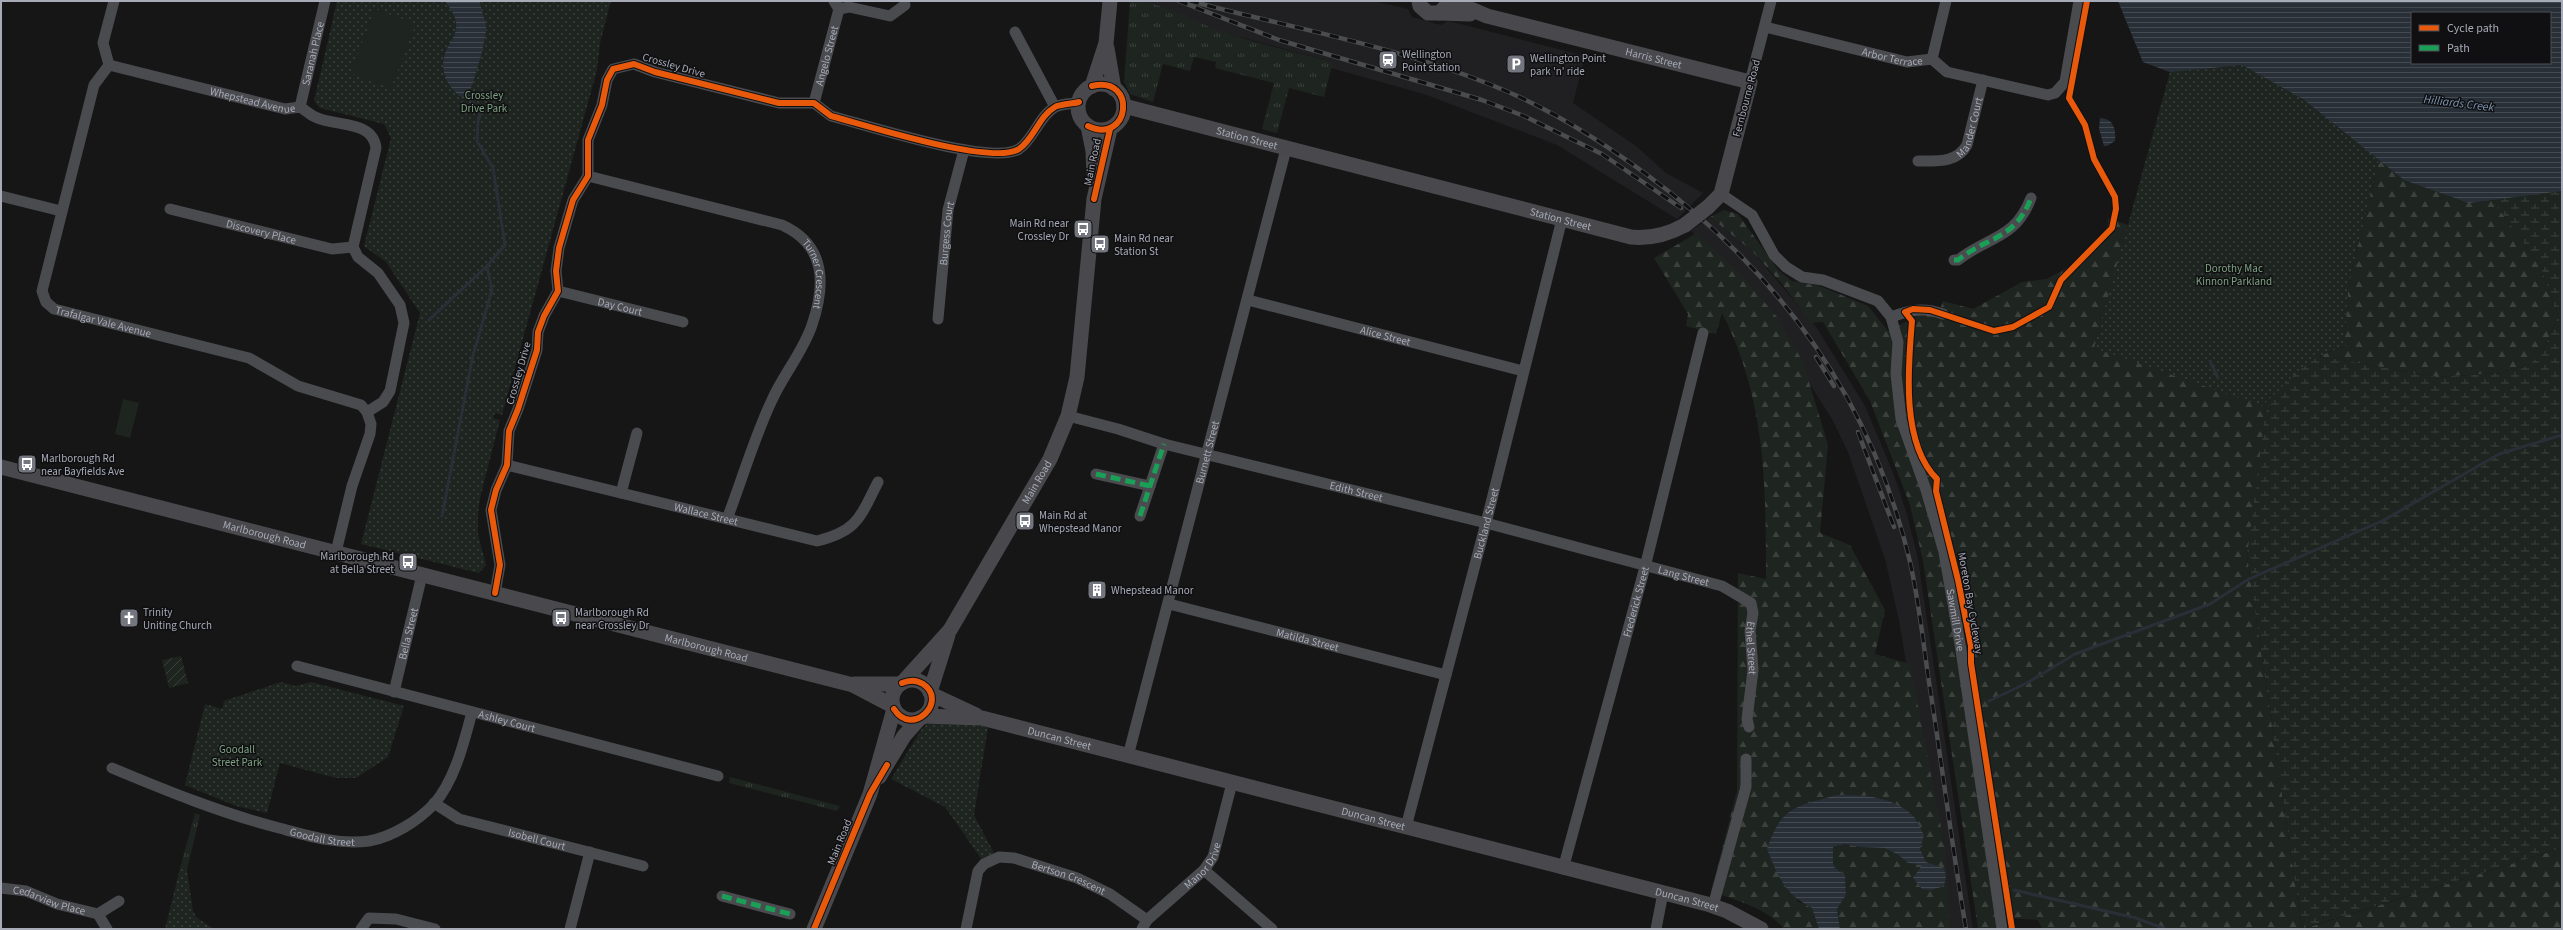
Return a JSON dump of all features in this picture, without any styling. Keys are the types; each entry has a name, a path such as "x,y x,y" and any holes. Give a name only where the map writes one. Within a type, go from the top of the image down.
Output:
{"street":[{"path":"109,65 103,43 114,1"},
{"name":"Saranah Place","path":"300,107 325,9 325,1"},
{"path":"1092,86 1106,43 1110,1"},
{"name":"Harris Street","path":"1452,1 1487,16"},
{"name":"Fernbourne Road","path":"1721,194 1771,1"},
{"path":"1932,58 1946,1"},
{"name":"Arbor Terrace","path":"1765,27 1907,62 1932,58 1947,72 2044,95 2055,93 2065,82 2079,1"},
{"name":"Harris Street","path":"1416,3 1428,13 1443,7 1454,12 1487,16 1750,82"},
{"path":"836,5 890,16 905,5"},
{"name":"Angelo Street","path":"814,103 836,5"},
{"path":"1015,32 1055,106"},
{"path":"1106,43 1114,89"},
{"name":"Crossley Drive","path":"588,176 588,140 602,105 607,80 613,69 622,65 634,64 655,72 779,103 814,103"},
{"name":"Whepstead Avenue","path":"109,65 285,109 300,107 314,117 369,131 375,138 376,148 353,247"},
{"name":"Trafalgar Vale Avenue","path":"109,65 94,85 61,210 42,291 46,302 54,309 249,358 298,386 350,400 361,405 368,412"},
{"name":"Mander Court","path":"1918,161 1943,161 1963,152 1967,145 1983,80"},
{"path":"814,103 831,116 964,150 1004,154 1019,149 1055,106 1079,102 1086,90 1092,86 1107,85 1114,89 1123,100 1124,106"},
{"name":"Main Road","path":"901,684 950,630 1050,459 1068,416 1077,377 1094,199 1093,151 1088,126 1080,116 1079,102"},
{"name":"Station Street","path":"1124,106 1631,237 1648,239 1671,233 1685,225 1708,207 1721,194"},
{"name":"Main Road","path":"1088,126 1102,130 1110,129 1120,120 1124,106"},
{"name":"Main Road","path":"1094,199 1110,129"},
{"name":"Burnett Street","path":"1128,756 1169,604 1286,149"},
{"name":"Burgess Court","path":"938,319 948,210 964,150"},
{"path":"558,291 556,271 560,248 573,200 588,176"},
{"name":"Turner Crescent","path":"588,176 782,226 798,233 812,246 820,269 818,303 812,326 771,400 728,520"},
{"path":"1721,194 1752,216 1774,255 1786,267 1802,277 1823,280 1878,302 1891,317 1918,309 1930,310 1943,314"},
{"path":"1,196 61,210"},
{"path":"1954,260 1958,260 1968,252 2000,238 2010,230 2025,214 2031,198"},
{"name":"Discovery Place","path":"170,209 332,249 353,247"},
{"name":"Buckland Street","path":"1406,827 1486,523 1562,219"},
{"path":"336,552 352,486 370,434 371,424 368,412 383,402 390,391 404,323 400,305 378,273 358,257 353,247"},
{"name":"Crossley Drive","path":"495,594 500,565 491,510 496,490 507,465 509,431 518,409 532,365 544,316 558,291"},
{"name":"Day Court","path":"558,291 683,322"},
{"name":"Alice Street","path":"1248,300 1523,371"},
{"name":"Sawmill Drive","path":"1891,317 1898,342 1896,374 1901,419 1926,490 1944,552 1956,620 2002,929"},
{"name":"Frederick Street","path":"1563,869 1645,567 1703,333"},
{"name":"Edith Street","path":"1068,416 1118,429 1164,444 1486,523 1645,567"},
{"path":"621,492 637,433"},
{"path":"1140,516 1164,444"},
{"name":"Wallace Street","path":"507,465 817,541 839,536 857,522 878,482"},
{"name":"Marlborough Road","path":"1,467 853,684 901,684"},
{"path":"1096,474 1150,486"},
{"name":"Lang Street","path":"1645,567 1722,586"},
{"name":"Bella Street","path":"394,692 422,575"},
{"name":"Ethel Street","path":"1722,586 1751,603 1753,613 1750,631 1753,670 1747,719 1749,727"},
{"name":"Matilda Street","path":"1169,604 1446,675"},
{"name":"Main Road","path":"930,693 950,630"},
{"name":"Ashley Court","path":"297,666 718,776"},
{"path":"916,681 926,686 930,693 930,708 922,717 906,719 894,708 893,694 901,684 916,681"},
{"name":"Marlborough Road","path":"853,684 894,708"},
{"name":"Duncan Street","path":"930,693 982,718 1232,784 1713,906 1752,922 1761,929"},
{"name":"Main Road","path":"814,929 870,794 894,708"},
{"name":"Goodall Street","path":"112,768 227,814 315,838 342,842 370,840 391,833 409,824 434,803 462,750 472,712"},
{"name":"Main Road","path":"870,794 904,736 922,717"},
{"name":"Duncan Street","path":"922,717 982,718"},
{"path":"1713,906 1746,786 1746,758"},
{"name":"Manor Drive","path":"1144,925 1204,870 1213,857 1232,784"},
{"name":"Isobell Court","path":"434,803 459,819 643,866"},
{"path":"570,929 590,852"},
{"name":"Bertson Crescent","path":"966,929 978,871 984,864 999,857 1014,858 1077,878 1110,894 1144,925"},
{"path":"1204,870 1272,929"},
{"name":"Cedarview Place","path":"1,888 26,891 57,904 98,914 107,929"},
{"path":"1656,929 1663,893"},
{"path":"722,896 790,914"},
{"name":"Cedarview Place","path":"98,914 118,901"},
{"path":"362,929 369,918 396,919 435,929"}],"shaded area":[{"path":"1130,1 1374,1 1408,9 1412,17 1441,25 1449,21 1585,56 1573,103 1636,146 1666,173 1703,193 1677,219 1557,145 1424,94 1331,68 1333,62 1225,33"},
{"path":"1710,217 1752,251 1817,328 1865,406 1894,475 1907,514 1918,559 1973,929 1949,929 1899,620 1885,559 1848,452 1832,419 1772,325 1744,288 1691,231"}],"green space":[{"name":"Crossley Drive Park","path":"337,1 611,1 600,43 597,70 502,415 495,413 493,418 500,420 480,498 478,534 486,565 479,573 361,544 420,313 386,262 364,246 391,138 384,124 320,108 314,101"},
{"path":"1130,1 1142,2 1167,8 1226,33 1333,62 1324,97 1289,88 1277,133 1262,129 1274,83 1215,68 1216,62 1194,57 1190,71 1163,64 1153,102 1130,94 1124,82"},
{"path":"2118,1 2562,1 2562,848 2302,929 2247,556 2265,415 2281,369 2319,356 2437,377 2497,373 2527,366 2542,354 2558,316 2540,265 2492,200 2469,203 2404,180 2303,99 2242,65 2170,72 2143,62"},
{"path":"375,9 416,24 391,88 350,73"},
{"name":"Dorothy Mac Kinnon Parkland","path":"2242,65 2303,99 2379,160 2348,286 2345,337 2348,345 2319,356 2299,370 2262,406 2094,348 2170,72"},
{"path":"2379,160 2404,180 2469,203 2492,200 2540,265 2558,316 2542,354 2527,366 2497,373 2437,377 2319,356 2348,345 2345,337 2348,286"},
{"path":"1724,210 1738,214 1779,271 1792,281 1820,286 1868,306 1888,331 1919,315 1937,317 1943,301 1973,309 2022,282 2047,279 2072,265 2107,230 2108,218 2128,225 2095,349 2281,369 2247,556 2302,929 2042,929 2038,920 1995,917 1997,929 1978,929 1923,561 1910,505 1870,401 1823,322 1811,323 1782,284 1752,251 1710,217"},
{"path":"1697,233 1743,277 1777,317 1803,362 1828,445 1820,533 1850,545 1885,610 1875,654 1910,664 1945,848 1950,929 1840,929 1837,909 1846,895 1845,876 1833,866 1832,847 1797,901 1812,908 1819,929 1784,929 1777,921 1760,910 1711,891 1737,791 1738,573 1766,579 1765,510 1764,476 1755,410 1737,345 1722,313 1716,334 1686,326 1688,314 1654,258","holes":["1866,795 1920,849 1926,862 1944,868 1908,863 1897,854 1884,848 1861,847 1845,844 1832,847"]},
{"path":"123,399 139,403 130,438 115,434"},
{"path":"181,656 188,683 169,688 162,660"},
{"name":"Goodall Street Park","path":"281,682 295,686 311,682 404,706 388,757 356,778 336,778 280,763 267,813 236,806 185,785 205,704 222,709 224,701"},
{"path":"954,720 988,727 974,815 994,853 982,860 945,807 891,779 921,730 927,724"},
{"path":"730,777 840,806 837,811 729,783"},
{"path":"195,813 200,815 187,870 180,868"},
{"path":"2562,848 2562,929 2303,929"},
{"path":"180,868 187,870 193,911 197,918 214,929 165,929"}],"water":[{"path":"445,1 480,1 485,23 486,31 479,63 469,94 465,99 449,85 444,72 443,65 446,51 456,30 453,14"},
{"name":"Hilliards Creek","path":"2118,1 2562,1 2562,191 2469,203 2404,180 2303,99 2242,65 2170,72 2143,62"},
{"path":"2100,118 2108,120 2113,125 2115,132 2115,141 2107,146 2104,146 2099,129"},
{"path":"1837,795 1857,795 1877,798 1896,804 1905,809 1913,816 1924,835 1920,849 1926,862 1944,868 1946,876 1944,886 1932,890 1922,889 1913,878 1922,865 1908,863 1897,854 1884,848 1861,847 1845,844 1833,847 1833,866 1845,876 1846,895 1837,909 1840,929 1819,929 1812,908 1802,903 1788,890 1779,876 1767,849 1778,824 1792,810 1811,802"}],"waterway":[{"path":"429,320 487,266 505,245 493,168 477,141 480,115 467,91"},
{"path":"442,516 473,355 492,290 487,266"},
{"path":"2210,361 2218,378"},
{"path":"1989,701 2027,683 2075,654 2210,604 2249,579 2384,520 2499,454 2562,435"},
{"path":"2014,890 2136,918 2165,929"}],"railway":[{"path":"1179,1 1279,40 1482,100 1524,116 1602,154 1681,208"},
{"path":"1190,1 1341,38 1416,59 1489,84 1531,102 1590,136 1646,174 1694,212 1738,253 1778,297 1814,344 1845,394 1871,447 1893,503 1910,562 1916,592 1966,929"},
{"path":"1816,357 1834,386"},
{"path":"1858,432 1894,527"}],"marked path":[{"path":"1954,260 1958,260 1969,252 2009,230 2024,212 2031,198"},
{"path":"1140,516 1164,444"},
{"path":"1096,474 1150,486"},
{"path":"722,896 790,914"}],"cycle path":[{"name":"Moreton Bay Cycleway","path":"2012,929 1971,663 1971,646 1958,580 1936,491 1937,479 1925,464 1917,446 1912,426 1909,382 1912,321 1905,312 1913,309 1930,310 1994,331 2013,327 2049,307 2061,280 2112,228 2116,209 2115,197 2094,159 2085,125 2069,98 2087,1"},
{"path":"495,593 500,565 491,510 496,490 507,465 509,431 518,409 537,350 538,332 544,316 558,291 556,271 559,248 573,200 588,176 588,140 602,105 607,80 613,69 634,64 655,72 779,103 814,103 831,116 928,142 983,152 1005,153 1019,149 1029,139 1049,111 1057,106 1079,102"},
{"path":"1088,126 1102,130 1113,127 1120,119 1123,109 1122,99 1117,90 1107,85 1092,86"},
{"path":"1094,199 1110,129"},
{"path":"894,709 901,717 910,720 925,714 930,707 932,699 930,691 923,684 913,681 902,683"},
{"path":"814,929 870,794 887,765"}],"place":[{"name":"Wellington Point station","path":"1388,60"},
{"name":"Wellington Point park 'n' ride","path":"1516,64"},
{"name":"Main Rd near Crossley Dr","path":"1083,229"},
{"name":"Main Rd near Station St","path":"1100,244"},
{"name":"Marlborough Rd near Bayfields Ave","path":"27,464"},
{"name":"Main Rd at Whepstead Manor","path":"1025,521"},
{"name":"Marlborough Rd at Bella Street","path":"408,562"},
{"name":"Whepstead Manor","path":"1097,590"},
{"name":"Trinity Uniting Church","path":"129,618"},
{"name":"Marlborough Rd near Crossley Dr","path":"561,618"}]}
